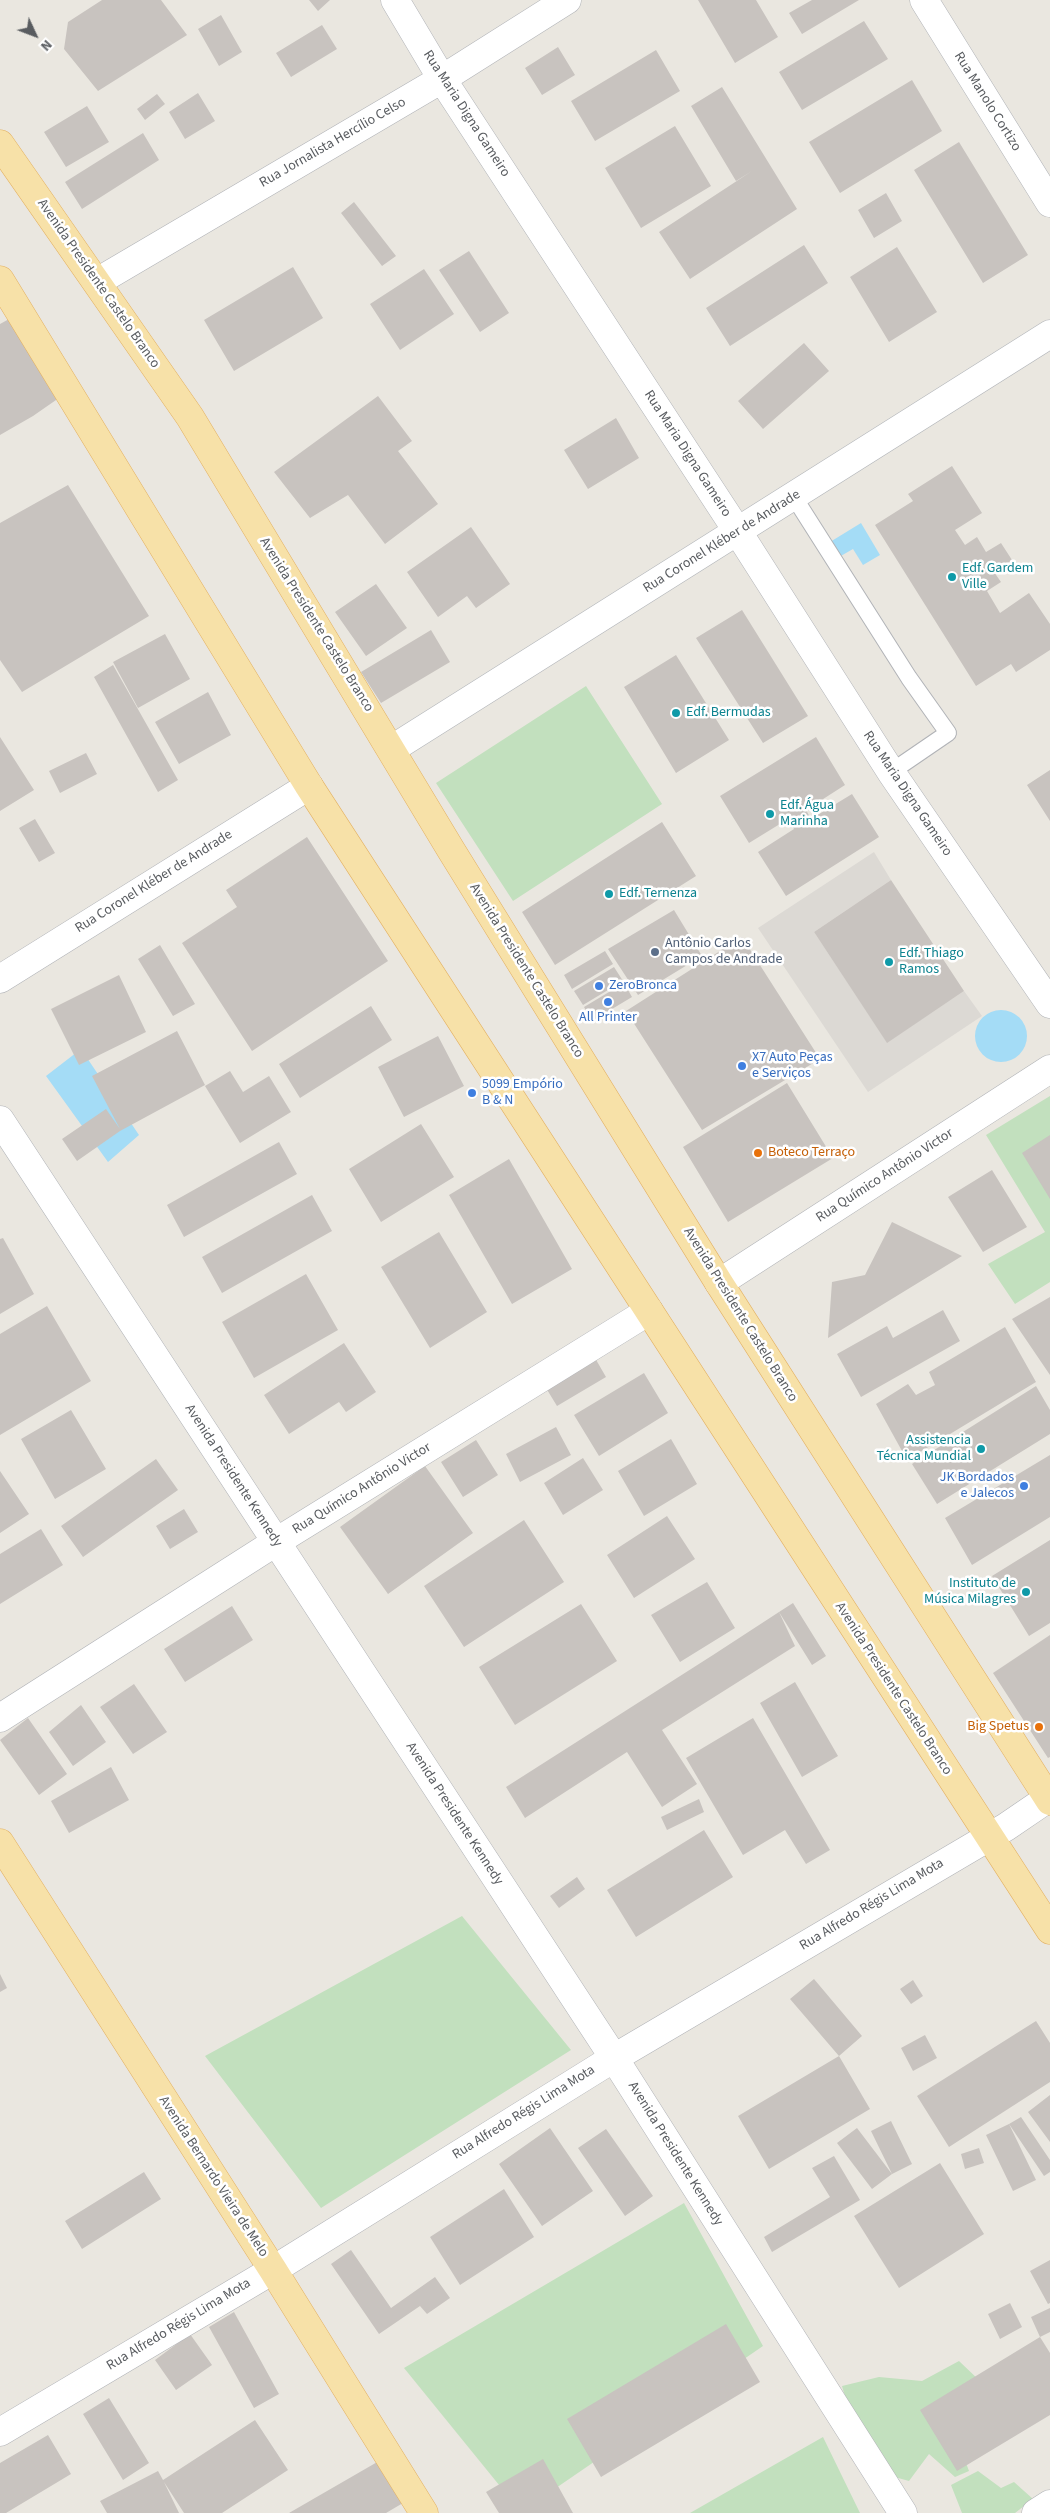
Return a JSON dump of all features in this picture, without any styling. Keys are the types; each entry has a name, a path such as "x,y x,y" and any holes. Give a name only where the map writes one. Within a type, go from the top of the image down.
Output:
{"main road":[{"name":"Avenida Presidente Castelo Branco","path":"0,144 190,417 392,749 451,850 719,1283 1049,1799"},
{"name":"Avenida Presidente Castelo Branco","path":"4,295 309,786 1050,1930"},
{"name":"Avenida Bernardo Vieira de Melo","path":"0,1843 272,2270 424,2513"}],"street":[{"name":"Rua Maria Digna Gameiro","path":"395,0 442,79 738,532 891,772 1050,1004"},
{"name":"Rua Jornalista Hercílio Celso","path":"97,282 442,79 567,0"},
{"name":"Rua Manolo Cortizo","path":"924,0 1050,203"},
{"name":"Rua Coronel Kléber de Andrade","path":"392,749 1050,334"},
{"name":"Rua Coronel Kléber de Andrade","path":"0,979 309,786"},
{"name":"Rua Químico Antônio Victor","path":"719,1283 1050,1069"},
{"name":"Avenida Presidente Kennedy","path":"0,1120 614,2058 903,2513"},
{"name":"Rua Químico Antônio Victor","path":"0,1718 276,1542 649,1311"},
{"name":"Rua Alfredo Régis Lima Mota","path":"0,2432 272,2270 614,2058 1006,1827 1049,1799"},
{"path":"1036,2513 1050,2504"}],"lane":[{"path":"794,497 900,663 948,733 891,772"}],"shaded area":[{"path":"874,852 891,880 814,932 887,1042 964,991 982,1016 868,1092 758,928"}],"green space":[{"path":"586,686 662,804 513,901 436,783"},
{"path":"1050,1096 1050,1282 1015,1304 988,1264 1045,1232 986,1135"},
{"path":"462,1916 571,2050 321,2208 205,2056"},
{"path":"684,2203 763,2346 521,2512 404,2368"},
{"path":"959,2361 1001,2401 955,2434 969,2471 955,2477 929,2454 909,2481 866,2469 842,2386 879,2377 922,2381"},
{"path":"823,2437 860,2513 690,2513"},
{"path":"978,2471 1001,2488 1014,2482 1033,2499 1015,2513 962,2513 951,2485"}],"water":[{"path":"861,523 880,555 863,565 853,549 839,557 830,542"},
{"path":"996,1010 1006,1010 1016,1014 1023,1021 1027,1036 1023,1051 1016,1058 1006,1062 996,1062 986,1058 979,1051 975,1041 975,1031 979,1021 986,1014"},
{"path":"81,1049 139,1135 108,1162 46,1076"}],"building":[{"path":"102,0 161,0 187,35 98,91 64,49 68,22"},
{"path":"309,0 330,0 318,11"},
{"path":"698,0 756,0 778,37 735,63"},
{"path":"812,0 859,0 802,34 789,13"},
{"path":"221,15 242,52 219,66 198,29"},
{"path":"864,21 888,59 802,110 779,72"},
{"path":"322,25 337,49 291,77 276,53"},
{"path":"558,47 575,75 542,95 525,68"},
{"path":"656,50 680,91 595,141 571,101"},
{"path":"912,80 942,131 840,193 809,142"},
{"path":"722,87 797,209 690,279 659,232 752,171 736,181 691,106"},
{"path":"198,93 215,121 185,139 169,112"},
{"path":"157,94 165,104 145,120 137,109"},
{"path":"87,106 109,142 66,167 44,132"},
{"path":"675,126 711,186 641,228 605,168"},
{"path":"143,133 159,160 82,209 65,182"},
{"path":"959,142 1028,255 983,283 914,170"},
{"path":"886,193 902,221 874,238 858,210"},
{"path":"354,202 396,256 382,266 341,213"},
{"path":"804,245 828,283 730,346 706,308"},
{"path":"897,247 937,312 889,342 850,277"},
{"path":"469,251 509,313 480,332 439,270"},
{"path":"293,267 323,318 234,371 204,320"},
{"path":"424,269 454,314 400,350 370,304"},
{"path":"20,313 69,391 33,416 0,435 0,324"},
{"path":"804,343 829,371 763,429 738,401"},
{"path":"378,396 412,441 398,451 438,504 385,544 348,495 310,518 274,472"},
{"path":"616,418 639,458 588,489 564,450"},
{"name":"Edf. Gardem Ville","path":"952,466 982,513 955,530 965,545 977,537 986,552 1001,543 1012,560 994,572 1001,582 987,591 1000,613 1029,593 1050,624 1050,650 1016,672 1011,664 976,686 875,525 913,501 908,494"},
{"path":"68,485 149,616 22,692 0,660 0,523"},
{"path":"471,527 510,584 476,608 467,596 438,617 407,572"},
{"path":"376,584 407,628 366,656 335,612"},
{"path":"742,610 808,716 763,743 696,638"},
{"path":"431,630 450,662 381,703 361,672"},
{"path":"165,634 190,679 138,708 113,662"},
{"name":"Edf. Bermudas","path":"676,655 729,740 676,773 624,687"},
{"path":"113,665 178,780 158,792 94,677"},
{"path":"208,692 231,735 179,764 155,722"},
{"path":"0,737 34,790 0,811"},
{"name":"Edf. Água Marinha","path":"816,737 845,785 806,810 811,819 852,794 879,837 786,896 758,852 794,829 788,819 749,843 720,796"},
{"path":"86,753 97,774 60,793 49,771"},
{"path":"1050,770 1050,821 1027,785"},
{"path":"35,819 55,853 39,862 19,828"},
{"name":"Edf. Ternenza","path":"662,822 696,876 555,965 522,912"},
{"path":"307,837 388,961 252,1051 182,943 237,907 226,890"},
{"name":"Edf. Thiago Ramos","path":"891,880 964,991 887,1043 814,932"},
{"name":"Antônio Carlos Campos de Andrade","path":"674,910 702,956 638,995 608,949"},
{"path":"742,937 820,1059 702,1130 626,1011"},
{"path":"160,945 195,1004 173,1016 138,959"},
{"path":"605,951 613,964 572,989 564,975"},
{"name":"ZeroBronca","path":"614,967 623,981 583,1005 574,991"},
{"path":"119,975 146,1032 79,1065 51,1009"},
{"name":"All Printer","path":"624,983 632,997 592,1021 584,1007"},
{"path":"371,1006 392,1040 300,1098 279,1064"},
{"path":"177,1031 205,1085 120,1131 77,1161 62,1139 106,1109 120,1129 92,1076"},
{"path":"438,1036 464,1086 404,1117 378,1067"},
{"path":"230,1071 243,1092 269,1076 291,1112 240,1143 205,1086"},
{"name":"Boteco Terraço","path":"787,1083 833,1158 728,1222 683,1147"},
{"path":"421,1124 454,1177 381,1222 349,1169"},
{"path":"1050,1135 1050,1199 1022,1153"},
{"path":"279,1142 297,1174 184,1237 167,1205"},
{"path":"509,1159 572,1269 512,1304 449,1195"},
{"path":"992,1170 1027,1227 983,1252 948,1197"},
{"path":"312,1195 332,1231 222,1293 202,1257"},
{"path":"892,1222 962,1256 828,1338 832,1282 865,1275"},
{"path":"439,1232 487,1312 430,1348 381,1267"},
{"path":"3,1238 34,1294 0,1314 0,1239"},
{"path":"306,1274 338,1330 254,1378 222,1322"},
{"path":"1050,1297 1050,1375 1012,1319"},
{"path":"47,1306 91,1381 0,1435 0,1334"},
{"path":"943,1310 960,1341 861,1397 837,1354 887,1326 893,1338"},
{"path":"1005,1327 1036,1382 907,1460 876,1404 908,1384 916,1395 935,1385 929,1372"},
{"path":"344,1343 376,1392 346,1412 339,1402 289,1434 264,1395"},
{"path":"595,1358 606,1377 557,1406 546,1388"},
{"path":"644,1373 668,1413 599,1456 574,1415"},
{"name":"Assistencia Técnica Mundial","path":"1036,1386 1050,1410 1050,1434 937,1504 912,1464"},
{"path":"71,1410 106,1469 55,1499 21,1439"},
{"path":"556,1427 571,1455 520,1482 506,1454"},
{"path":"671,1439 697,1484 644,1516 618,1471"},
{"path":"476,1440 498,1475 463,1497 441,1462"},
{"name":"JK Bordados e Jalecos","path":"1050,1455 1050,1517 972,1565 945,1518"},
{"path":"583,1458 603,1490 563,1515 544,1483"},
{"path":"156,1459 178,1490 83,1557 61,1526"},
{"path":"425,1466 473,1533 388,1594 340,1527"},
{"path":"0,1471 29,1514 0,1533"},
{"path":"184,1509 198,1532 170,1549 156,1526"},
{"path":"667,1516 695,1559 634,1598 607,1555"},
{"path":"524,1520 564,1582 464,1647 424,1586"},
{"path":"41,1529 63,1565 0,1604 0,1554"},
{"name":"Instituto de Música Milagres","path":"1050,1540 1050,1623 1029,1636 992,1576"},
{"path":"707,1582 735,1628 680,1662 651,1615"},
{"path":"793,1603 826,1656 812,1665 779,1612"},
{"path":"581,1604 617,1661 515,1725 479,1667"},
{"path":"232,1606 253,1640 185,1682 164,1649"},
{"path":"779,1612 795,1646 662,1730 697,1784 662,1807 627,1752 525,1818 506,1787"},
{"name":"Big Spetus","path":"1050,1635 1050,1757 1048,1758 993,1673"},
{"path":"795,1682 838,1756 802,1777 760,1703"},
{"path":"134,1684 167,1732 133,1754 100,1707"},
{"path":"81,1705 106,1742 73,1766 49,1732"},
{"path":"28,1718 67,1774 39,1795 0,1740"},
{"path":"753,1718 830,1850 806,1864 785,1830 743,1855 686,1758"},
{"path":"111,1767 129,1800 69,1833 51,1801"},
{"path":"699,1799 704,1812 667,1830 661,1817"},
{"path":"704,1830 733,1877 636,1937 607,1890"},
{"path":"577,1877 585,1889 559,1908 550,1896"},
{"path":"0,1974 7,1988 0,1992"},
{"path":"814,1979 862,2036 839,2056 790,1999"},
{"path":"913,1980 923,1996 911,2004 900,1989"},
{"path":"1036,2021 1050,2043 1050,2082 949,2147 917,2096"},
{"path":"925,2035 937,2058 913,2071 901,2048"},
{"path":"839,2056 870,2109 769,2169 738,2116"},
{"path":"1050,2095 1050,2142 1028,2112"},
{"path":"1021,2117 1050,2160 1050,2172 1044,2176 1009,2124"},
{"path":"891,2121 912,2164 892,2174 871,2131"},
{"path":"1009,2124 1036,2180 1013,2191 986,2135"},
{"path":"550,2128 593,2191 542,2226 499,2164"},
{"path":"857,2128 892,2174 872,2189 837,2143"},
{"path":"606,2129 653,2196 625,2216 578,2148"},
{"path":"979,2148 984,2163 965,2169 961,2154"},
{"path":"834,2156 860,2200 772,2252 764,2237 830,2197 812,2168"},
{"path":"940,2163 984,2234 899,2288 854,2216"},
{"path":"144,2172 161,2199 82,2249 65,2221"},
{"path":"504,2189 534,2237 460,2285 430,2237"},
{"path":"351,2250 391,2308 435,2277 450,2298 427,2314 420,2306 379,2334 331,2264"},
{"path":"1050,2260 1050,2303 1048,2304 1030,2271"},
{"path":"1010,2303 1022,2327 1000,2339 988,2314"},
{"path":"1050,2308 1050,2332 1040,2337 1031,2317"},
{"path":"234,2312 279,2394 254,2408 209,2327"},
{"path":"726,2324 760,2382 601,2477 567,2419"},
{"path":"190,2334 212,2365 176,2390 155,2360"},
{"path":"1040,2337 1050,2353 1050,2415 957,2471 920,2410"},
{"path":"109,2398 149,2463 123,2480 83,2414"},
{"path":"255,2420 288,2470 222,2513 184,2513 164,2482 179,2513 107,2513 100,2501 158,2471 163,2480"},
{"path":"48,2435 71,2474 6,2513 0,2513 0,2463"},
{"path":"543,2459 573,2513 499,2513 486,2492"},
{"path":"379,2461 403,2503 386,2513 289,2513"}],"place":[{"name":"Edf. Gardem Ville","path":"952,577"},
{"name":"Edf. Bermudas","path":"676,713"},
{"name":"Edf. Água Marinha","path":"770,814"},
{"name":"Edf. Ternenza","path":"609,894"},
{"name":"Antônio Carlos Campos de Andrade","path":"655,952"},
{"name":"Edf. Thiago Ramos","path":"889,962"},
{"name":"ZeroBronca","path":"599,986"},
{"name":"All Printer","path":"608,1002"},
{"name":"X7 Auto Peças e Serviços","path":"742,1066"},
{"name":"5099 Empório B & N","path":"472,1093"},
{"name":"Boteco Terraço","path":"758,1153"},
{"name":"Assistencia Técnica Mundial","path":"981,1449"},
{"name":"JK Bordados e Jalecos","path":"1024,1486"},
{"name":"Instituto de Música Milagres","path":"1026,1592"},
{"name":"Big Spetus","path":"1039,1727"}]}
